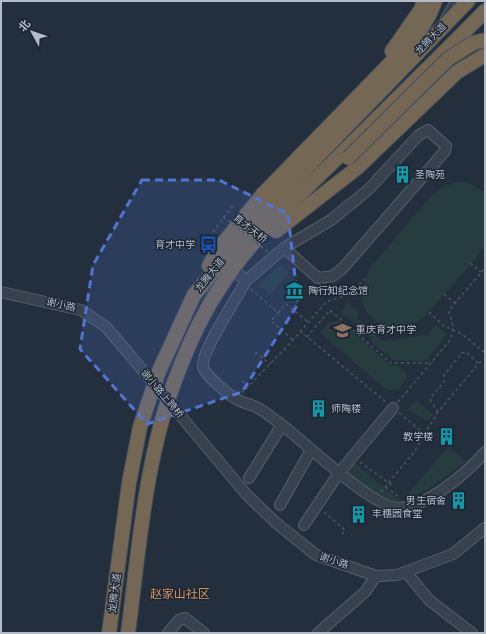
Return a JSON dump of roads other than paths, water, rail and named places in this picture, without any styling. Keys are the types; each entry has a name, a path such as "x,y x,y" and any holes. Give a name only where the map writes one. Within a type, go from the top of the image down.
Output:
{"highway":[{"path":"231,234 271,177 396,48 422,8 423,1"},
{"path":"194,295 202,277 217,251 263,194 411,42 423,27 436,1"},
{"name":"龙腾大道","path":"108,633 112,618 129,483 140,427 159,371 194,295 260,216 468,1"},
{"name":"龙腾大道","path":"128,633 151,467 162,425 175,380 204,315 220,286 236,264 282,211 485,11"},
{"path":"276,232 448,59 473,42 485,40"},
{"path":"236,264 357,168 457,72 485,55"},
{"path":"231,234 260,216"}],"street":[{"path":"441,29 456,1"},
{"path":"284,248 318,278 333,276 344,268 445,151 446,146 428,130 419,135 368,190 331,220 284,248 246,281 206,351 202,364 204,372 237,399 257,407 282,425 339,473 386,505 398,508 413,504 431,496 454,482 485,452"},
{"path":"236,264 246,281"},
{"name":"谢小路","path":"1,292 81,310 106,327 129,354"},
{"name":"谢小路上跨桥","path":"129,354 195,433"},
{"path":"304,525 339,473 393,408"},
{"path":"249,478 282,425"},
{"name":"谢小路","path":"195,433 247,495 275,522 316,555 376,576 397,575 452,554 485,528"},
{"path":"280,505 311,450"},
{"path":"406,572 429,600 472,633"},
{"path":"318,633 366,592 376,576"},
{"path":"168,633 179,620 185,618 204,633"}],"place":[{"name":"圣陶苑","path":"402,175"},
{"name":"育才中学","path":"208,245"},
{"name":"陶行知纪念馆","path":"295,291"},
{"name":"重庆育才中学","path":"343,330"},
{"name":"师陶楼","path":"318,409"},
{"name":"教学楼","path":"446,437"},
{"name":"男生宿舍","path":"459,501"},
{"name":"丰穗园食堂","path":"359,514"}],"district":[{"name":"赵家山社区","path":"180,594"}]}
